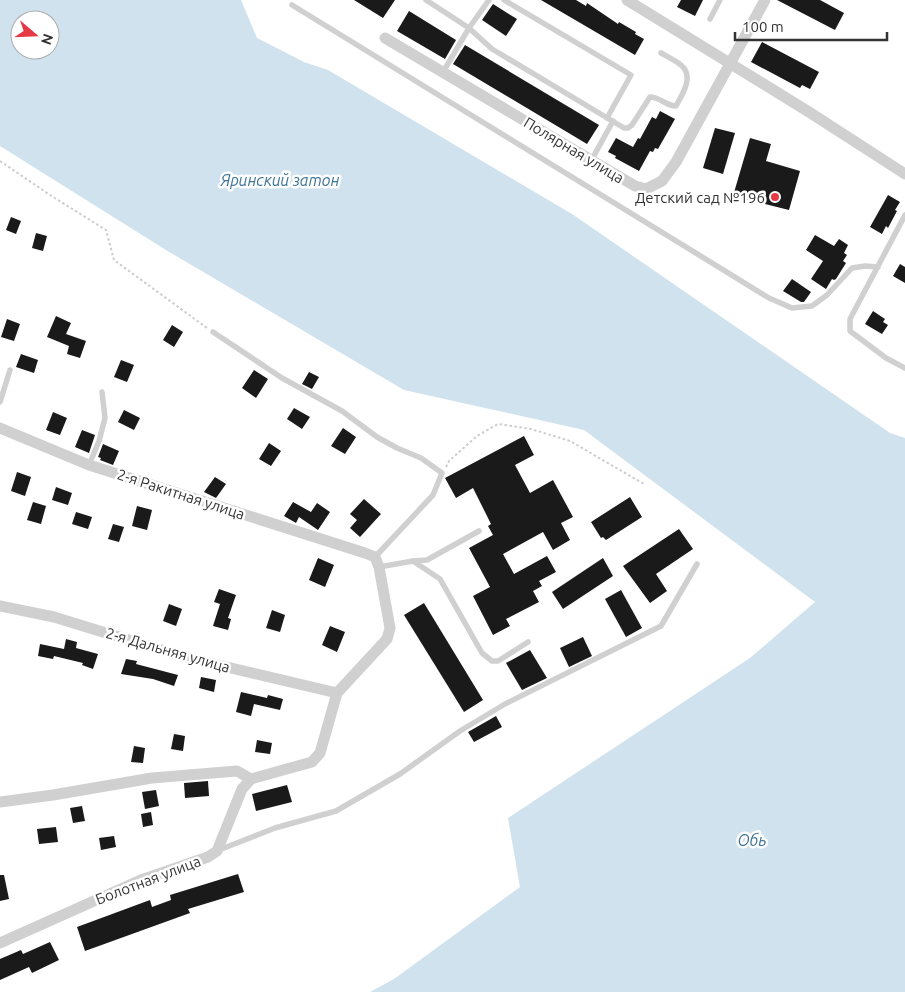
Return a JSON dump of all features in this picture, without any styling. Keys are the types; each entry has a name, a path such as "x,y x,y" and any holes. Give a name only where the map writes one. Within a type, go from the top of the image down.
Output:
{"street":[{"path":"627,0 810,112 905,174"},
{"name":"Полярная улица","path":"385,38 635,186 646,190 662,181 676,162 765,0"},
{"name":"2-я Ракитная улица","path":"0,428 89,465 373,559"},
{"path":"0,802 152,778 237,771 251,779 312,762 320,753 337,693 387,640 390,628 373,559"},
{"name":"2-я Дальняя улица","path":"0,606 54,617 184,657 337,693"},
{"name":"Болотная улица","path":"0,943 141,880 208,857 217,850 242,789 251,779"}],"lane":[{"path":"426,0 469,28 492,49 607,118 628,128 632,125 650,97 655,97 672,106 676,106 687,87 686,72 683,66 661,54"},
{"path":"442,72 489,0"},
{"path":"504,0 631,75 607,118"},
{"path":"710,19 720,0"},
{"path":"292,5 769,298 792,308 812,306 827,295 852,268 878,267"},
{"path":"591,160 613,121"},
{"path":"905,215 850,319 850,331 886,358 905,368"},
{"path":"212,332 282,378 342,411 377,437 421,458 442,473 433,495 373,559"},
{"path":"0,402 10,370"},
{"path":"89,465 99,441 105,418 102,392"},
{"path":"373,559 426,560 479,531"},
{"path":"413,561 440,580 482,653 492,662 498,661 528,642"},
{"path":"217,850 275,828 336,811 400,774 460,731 505,704 661,626 697,564"}],"path":[{"path":"0,161 106,230 114,260 212,332"},
{"path":"442,473 448,461 477,436 498,424 531,429 570,441 644,484"}],"water":[{"name":"Яринский затон","path":"0,0 241,0 257,38 304,62 328,70 572,214 890,433 905,438 905,992 370,992 394,979 520,887 508,818 750,658 815,602 584,430 404,390 166,250 0,146"}],"building":[{"path":"354,0 395,0 383,18"},
{"path":"541,0 576,0 586,6 587,3 618,24 619,22 636,32 635,34 644,39 635,55"},
{"path":"681,0 703,0 695,16 677,7"},
{"path":"777,0 820,0 844,13 835,30"},
{"path":"493,4 517,19 506,36 482,20"},
{"path":"409,11 456,40 445,59 397,31"},
{"path":"762,42 819,72 810,89 802,85 800,88 751,62"},
{"path":"465,45 599,125 587,144 453,64"},
{"path":"660,111 675,119 658,149 655,148 653,152 650,151 639,171 608,152 616,138 633,147 638,138 640,139 652,117 656,119"},
{"path":"715,128 735,133 723,174 703,168"},
{"path":"750,138 771,144 766,161 800,171 789,210 733,196"},
{"path":"888,195 900,202 888,228 886,226 882,234 870,227"},
{"path":"11,217 21,221 16,234 6,230"},
{"path":"36,233 47,236 43,251 32,248"},
{"path":"815,235 834,246 839,239 848,245 844,253 847,255 843,261 846,263 836,279 832,279 826,289 811,279 823,261 806,250"},
{"path":"900,264 905,267 905,283 893,276"},
{"path":"792,279 811,292 804,302 783,291"},
{"path":"873,311 885,319 883,322 888,325 882,334 865,324"},
{"path":"56,316 71,323 66,334 86,341 80,358 67,354 69,346 47,337"},
{"path":"7,319 20,324 14,341 1,337"},
{"path":"172,325 183,332 174,347 163,340"},
{"path":"21,354 38,360 34,373 16,367"},
{"path":"121,360 134,365 127,382 114,377"},
{"path":"254,370 268,379 256,398 242,388"},
{"path":"309,372 319,377 312,389 302,384"},
{"path":"294,408 310,417 302,429 287,419"},
{"path":"124,410 140,418 134,430 118,422"},
{"path":"53,412 67,418 60,435 46,430"},
{"path":"343,428 356,437 345,454 331,446"},
{"path":"82,430 95,435 89,453 75,447"},
{"path":"524,436 534,455 515,465 530,493 553,480 573,517 561,523 570,540 553,550 543,532 503,554 514,574 547,556 556,572 539,581 542,586 533,591 539,602 506,619 510,626 493,635 473,596 490,587 469,548 493,535 488,526 491,524 473,488 456,498 445,478"},
{"path":"269,443 281,451 271,466 259,459"},
{"path":"103,444 119,451 113,465 100,460 101,458 98,457"},
{"path":"17,472 31,477 25,496 11,491"},
{"path":"215,477 226,484 216,498 204,492"},
{"path":"56,487 72,493 68,505 52,500"},
{"path":"630,497 642,517 606,540 603,537 601,538 591,522"},
{"path":"364,499 381,514 360,537 350,528 357,520 350,514"},
{"path":"33,502 46,506 41,524 27,520"},
{"path":"293,502 311,512 317,503 330,512 318,530 299,517 296,523 284,516"},
{"path":"137,506 152,510 147,530 132,526"},
{"path":"76,512 92,517 88,529 72,524"},
{"path":"113,524 124,527 119,542 108,539"},
{"path":"679,529 693,549 656,574 667,591 650,603 623,566"},
{"path":"318,558 334,565 325,587 309,580"},
{"path":"603,558 613,576 563,609 552,592"},
{"path":"219,589 236,595 228,618 231,619 228,630 213,626 220,604 214,602"},
{"path":"621,590 642,628 626,637 605,599"},
{"path":"424,603 483,700 464,712 404,615"},
{"path":"169,604 182,609 176,626 163,621"},
{"path":"272,610 285,615 280,632 266,628"},
{"path":"330,626 345,632 337,652 322,645"},
{"path":"583,637 592,656 569,667 560,648"},
{"path":"66,639 77,642 76,648 98,654 93,669 82,665 83,663 54,656 53,659 38,656 40,644 64,649"},
{"path":"530,650 547,678 522,690 506,663"},
{"path":"126,659 137,661 136,664 178,675 174,686 153,679 121,674"},
{"path":"201,677 216,680 214,692 199,688"},
{"path":"241,692 267,698 268,695 283,699 280,710 254,704 251,716 236,712"},
{"path":"496,716 502,727 474,742 468,732"},
{"path":"174,734 185,736 183,751 171,749"},
{"path":"257,740 272,743 270,754 255,752"},
{"path":"134,746 145,748 143,763 131,762"},
{"path":"208,781 209,796 185,798 184,783"},
{"path":"287,785 292,802 256,811 252,794"},
{"path":"156,790 159,806 145,809 142,792"},
{"path":"82,806 85,821 73,823 70,808"},
{"path":"151,812 153,825 143,827 141,814"},
{"path":"56,827 58,842 39,844 37,829"},
{"path":"114,836 116,847 101,850 99,838"},
{"path":"238,874 244,892 188,909 190,913 85,951 77,927 150,900 152,907 171,900 170,895"},
{"path":"0,875 4,875 9,899 0,901"},
{"path":"50,942 59,960 32,973 29,967 0,980 0,959 21,950 23,954"}],"place":[{"name":"Детский сад №196","path":"775,197"}],"water label":[{"name":"Обь","path":"752,840"}]}
